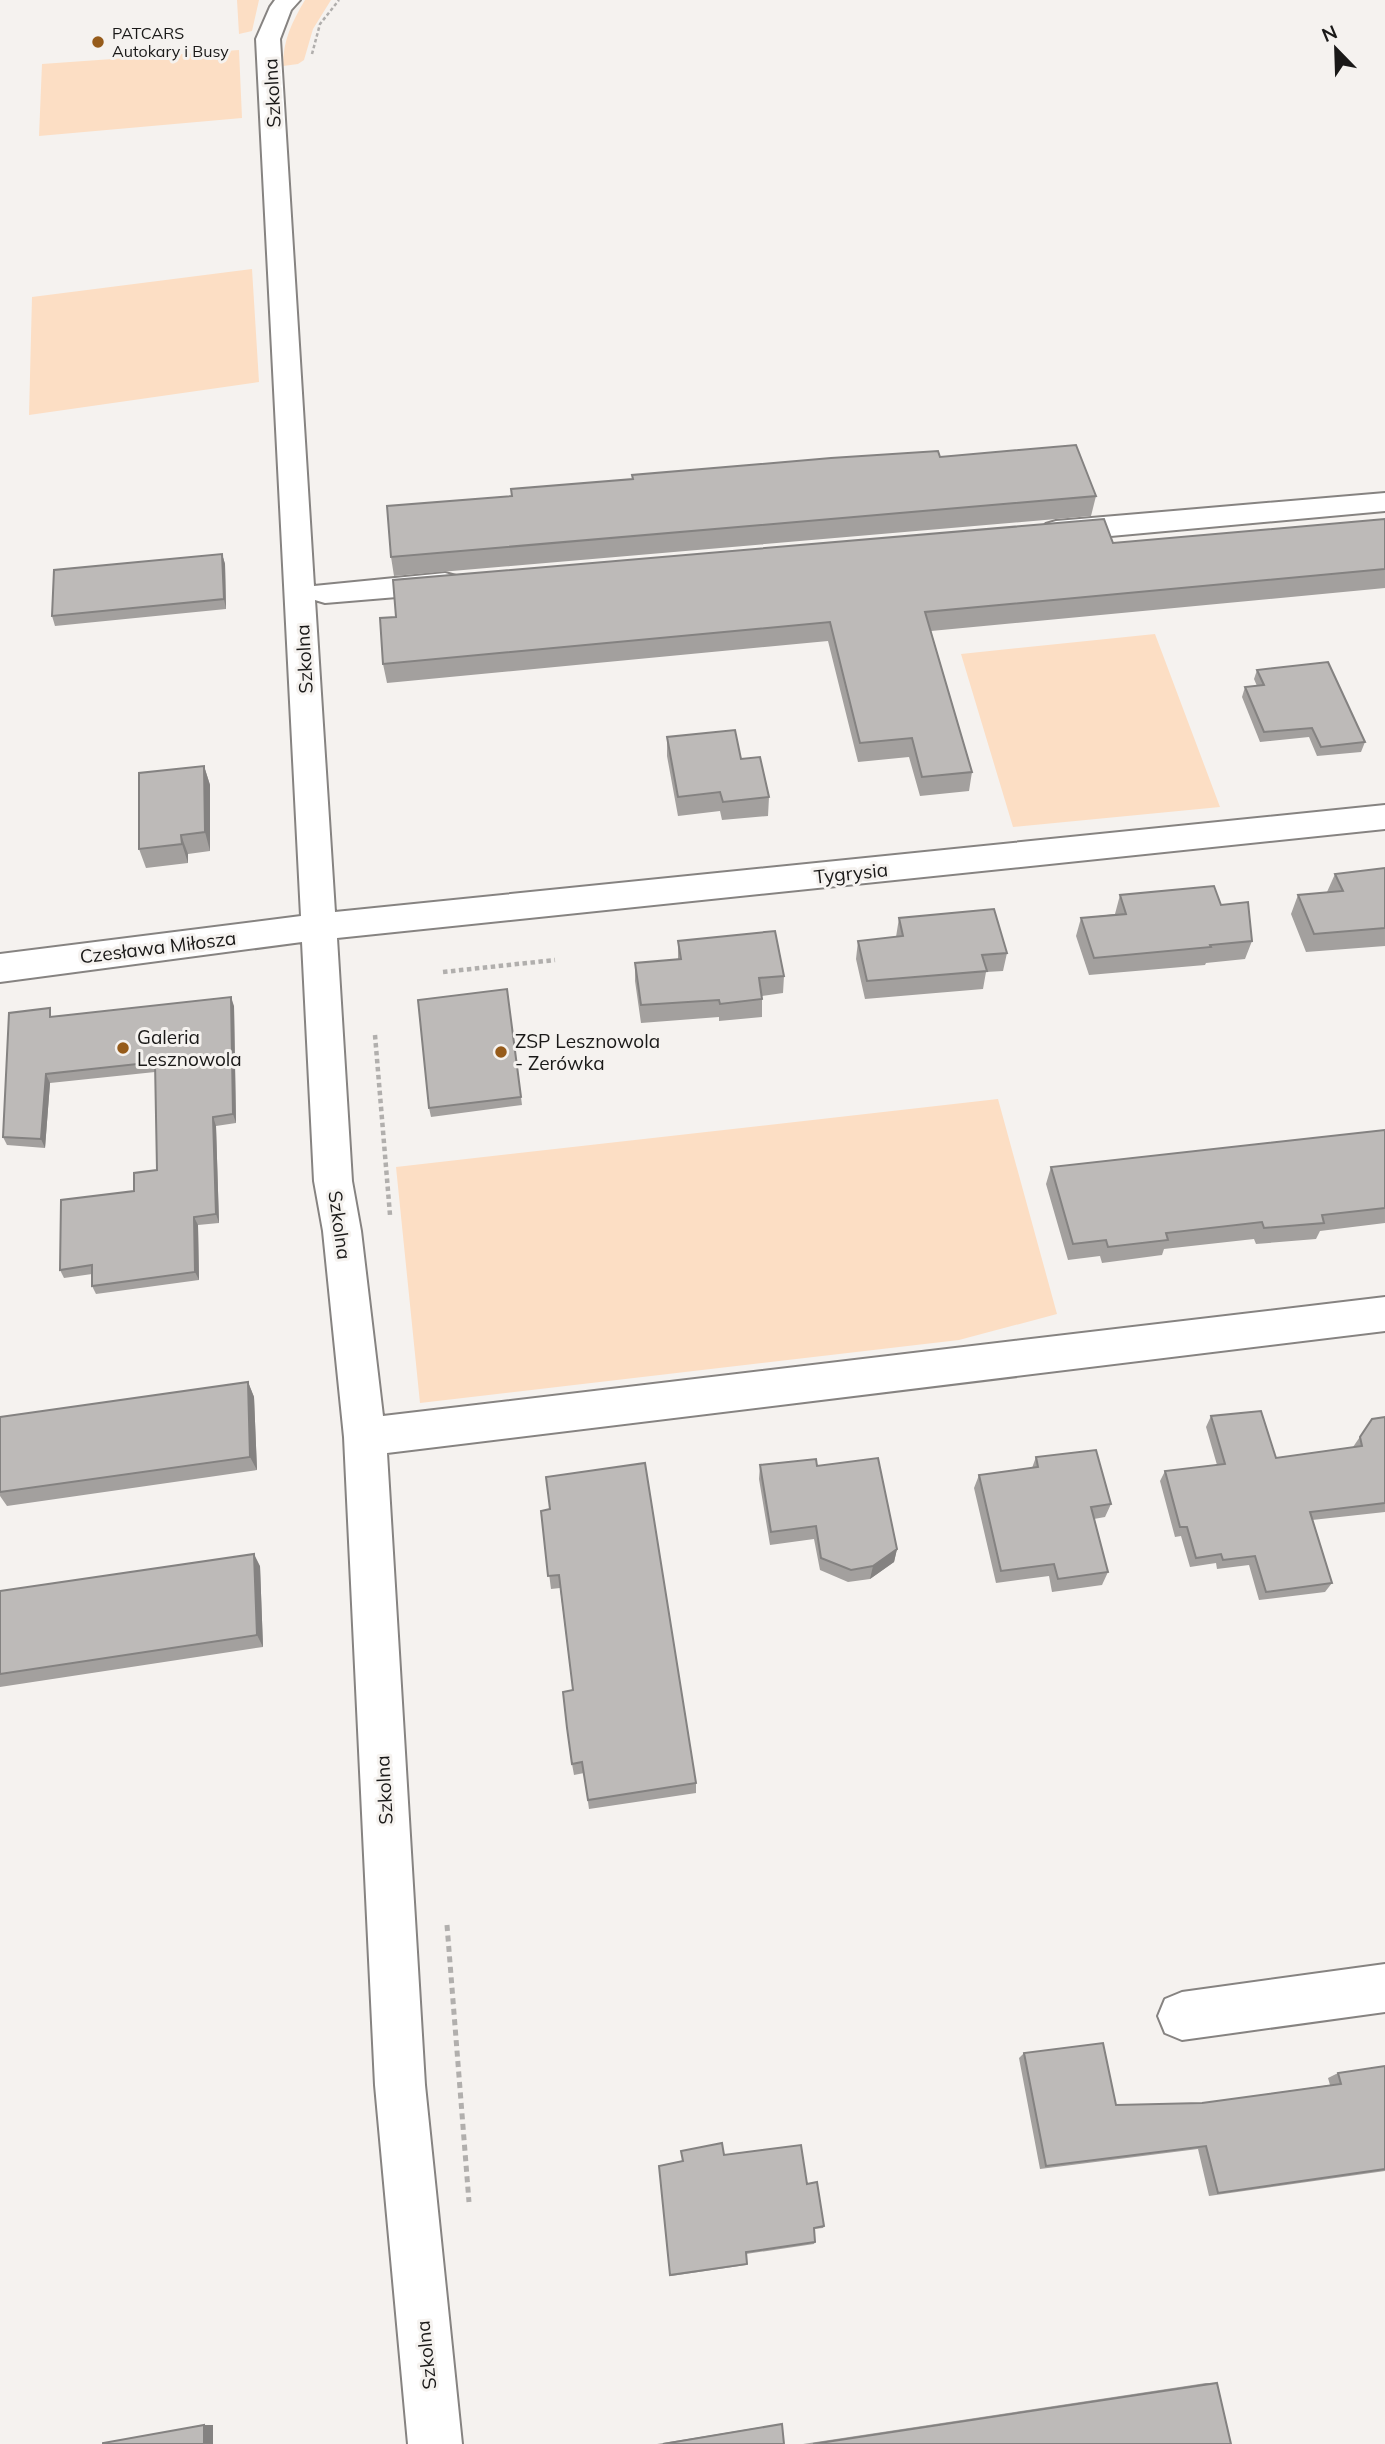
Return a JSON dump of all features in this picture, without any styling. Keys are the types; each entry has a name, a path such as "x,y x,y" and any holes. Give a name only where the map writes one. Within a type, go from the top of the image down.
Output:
{"street":[{"name":"Szkolna","path":"282,2 268,39 317,927 333,1181 342,1231 365,1437 400,2085 435,2444"},
{"path":"1023,533 1385,502"},
{"path":"325,593 479,580"},
{"name":"Tygrysia","path":"317,927 1385,817"},
{"name":"Czesława Miłosza","path":"0,968 317,927"},
{"path":"365,1437 1385,1314"},
{"path":"1182,2016 1385,1988"}],"path":[{"path":"443,972 555,960"}],"shaded area":[{"path":"237,0 259,0 252,31 239,34"},
{"path":"305,0 331,0 313,29 304,60 298,64 283,66 289,32"},
{"path":"239,50 242,118 39,136 42,64"},
{"path":"252,269 259,382 29,415 32,297"},
{"path":"1155,634 1220,807 1013,827 961,654"},
{"path":"998,1099 1057,1314 959,1340 420,1403 396,1167"}],"building":[{"path":"1076,445 1096,496 391,557 387,506 512,496 511,489 633,479 632,475 831,458 938,451 940,457"},
{"path":"1104,519 1113,543 1385,519 1385,569 925,612 972,772 922,777 912,738 860,743 830,622 383,664 380,618 396,617 393,580"},
{"path":"222,554 224,599 52,616 54,570"},
{"path":"1328,662 1365,742 1321,747 1312,728 1264,732 1245,687 1264,685 1257,670"},
{"path":"735,730 741,759 760,757 769,797 723,802 720,792 678,797 667,737"},
{"path":"204,766 205,832 181,835 182,844 139,849 139,773"},
{"path":"1385,868 1385,928 1314,934 1298,895 1343,891 1335,874"},
{"path":"1214,886 1221,905 1248,902 1252,941 1094,958 1081,918 1126,914 1120,895"},
{"path":"994,909 1007,953 982,955 987,971 867,981 858,941 903,936 899,918"},
{"path":"775,931 784,976 759,978 762,999 720,1004 719,1000 641,1005 635,963 681,959 678,941"},
{"path":"507,989 521,1097 429,1108 418,1000"},
{"path":"231,997 233,1114 213,1117 216,1214 194,1217 195,1272 92,1286 92,1265 60,1270 61,1200 134,1191 134,1173 157,1170 155,1062 46,1074 41,1139 3,1137 9,1013 50,1008 50,1017"},
{"path":"1385,1130 1385,1208 1322,1215 1324,1223 1264,1228 1262,1222 1166,1233 1168,1240 1108,1247 1106,1240 1073,1244 1051,1167"},
{"path":"248,1382 250,1457 0,1492 0,1417"},
{"path":"1261,1411 1276,1458 1362,1446 1360,1437 1372,1419 1385,1417 1385,1503 1310,1512 1332,1583 1266,1592 1255,1556 1223,1560 1221,1554 1196,1558 1187,1527 1180,1527 1165,1471 1225,1464 1211,1416"},
{"path":"1096,1450 1111,1504 1091,1507 1108,1572 1058,1579 1054,1564 1001,1571 979,1475 1038,1467 1036,1457"},
{"path":"878,1458 897,1549 873,1566 851,1570 821,1558 816,1526 771,1532 760,1465 816,1459 817,1466"},
{"path":"645,1463 696,1783 588,1800 582,1762 572,1764 567,1728 563,1692 573,1690 559,1575 548,1576 541,1511 550,1509 546,1477"},
{"path":"254,1554 257,1635 0,1674 0,1591"},
{"path":"1103,2043 1116,2105 1202,2103 1341,2084 1338,2073 1385,2066 1385,2169 1218,2193 1206,2146 1046,2166 1024,2053"},
{"path":"722,2143 724,2155 801,2145 807,2184 817,2182 824,2226 814,2228 815,2242 746,2252 747,2264 670,2275 659,2166 683,2161 681,2151"},
{"path":"1217,2383 1231,2444 813,2444"},
{"path":"782,2424 784,2444 663,2444"},
{"path":"204,2425 204,2444 103,2444 103,2443"}],"place":[{"name":"PATCARS Autokary i Busy","path":"98,42"},
{"name":"Galeria Lesznowola","path":"123,1048"},
{"name":"ZSP Lesznowola - Zerówka","path":"501,1052"}]}
